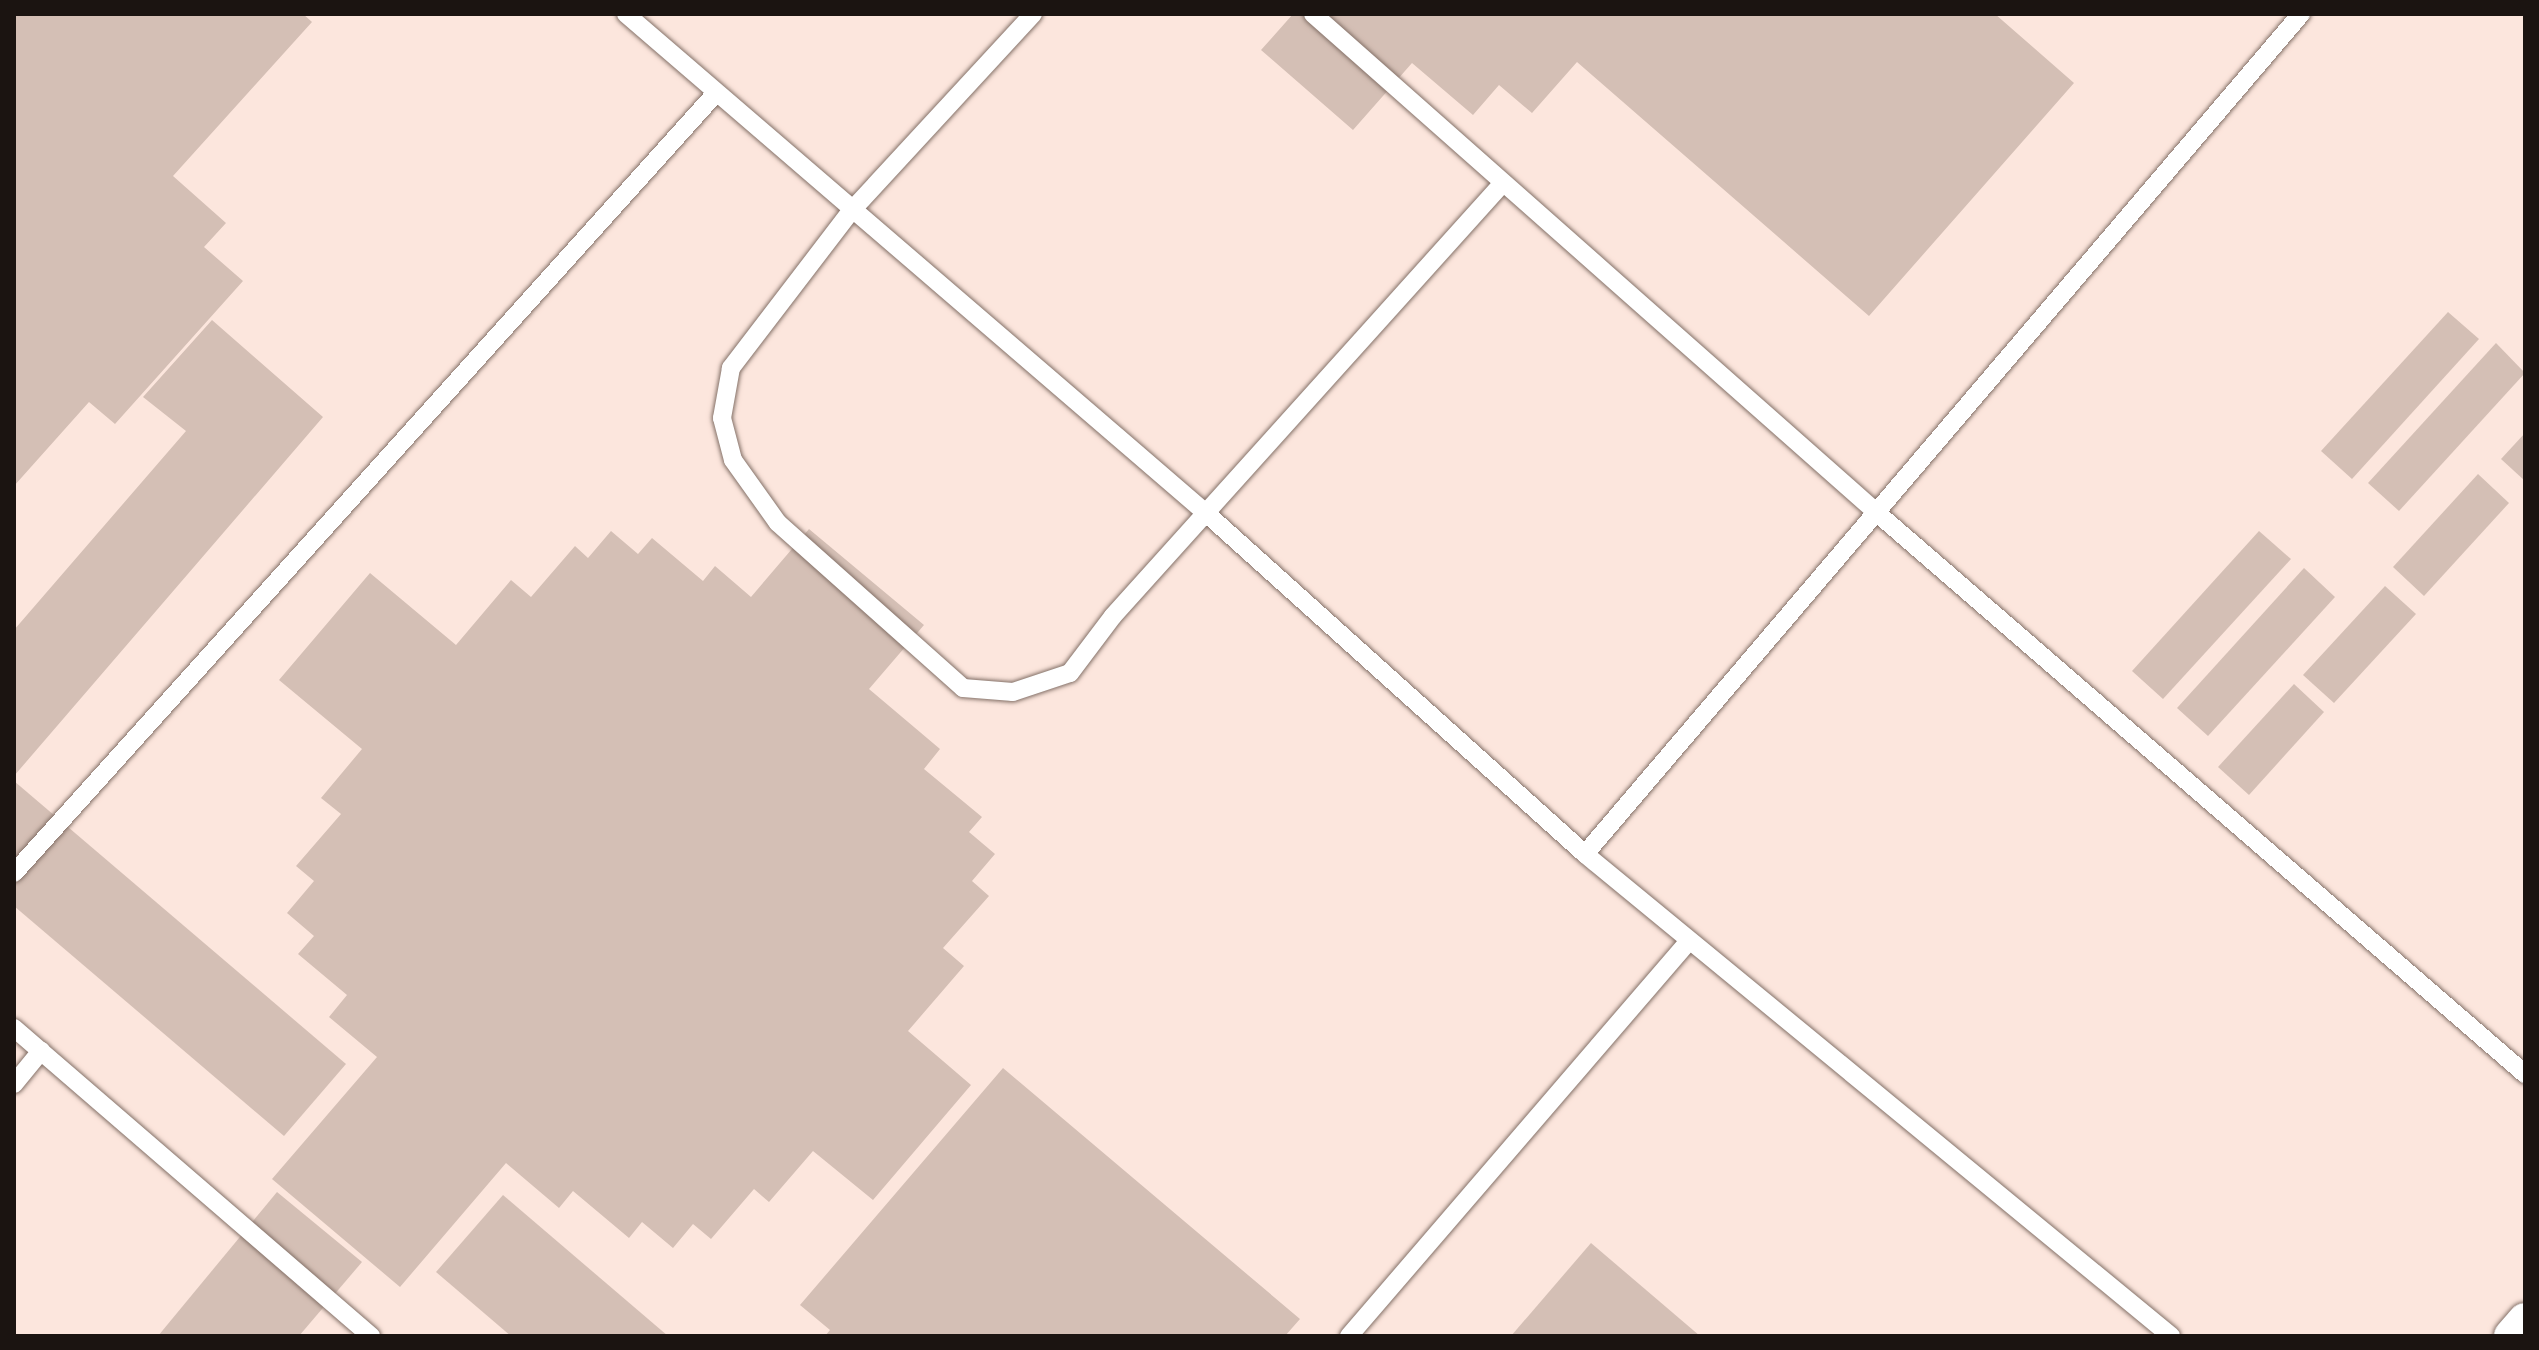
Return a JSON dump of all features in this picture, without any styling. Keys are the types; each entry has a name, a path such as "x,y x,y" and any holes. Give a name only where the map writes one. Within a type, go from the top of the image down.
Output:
{"street":[{"path":"2511,1336 2525,1320"}],"lane":[{"path":"626,14 851,211 1206,513 1585,854 1688,942 2171,1336"},
{"path":"1033,14 851,211 731,368 722,418 733,460 778,523 963,688 1013,692 1070,673 1113,616 1502,184"},
{"path":"1313,14 1876,512 2525,1074"},
{"path":"1585,854 2301,14"},
{"path":"14,873 716,93"},
{"path":"1349,1336 1688,942"},
{"path":"14,1028 371,1336"},
{"path":"14,1084 41,1051"}],"building":[{"path":"14,14 303,14 312,22 173,176 226,223 204,247 243,281 115,424 89,402 14,486"},
{"path":"1293,14 1995,14 2074,83 1869,316 1577,62 1532,113 1499,85 1473,115 1412,63 1353,130 1261,50"},
{"path":"2448,312 2479,339 2352,479 2321,451"},
{"path":"212,320 323,417 14,776 14,630 186,431 143,397"},
{"path":"2496,343 2525,373 2399,511 2368,483"},
{"path":"2525,433 2525,481 2501,459"},
{"path":"2478,474 2509,503 2424,596 2393,567"},
{"path":"809,529 924,625 869,689 940,749 924,769 982,817 969,832 995,854 972,881 989,896 943,948 964,966 908,1031 971,1085 873,1200 813,1151 769,1202 754,1189 711,1239 693,1224 673,1248 642,1222 629,1238 573,1191 559,1208 506,1163 400,1287 272,1179 377,1057 329,1017 347,995 298,954 314,936 287,913 314,881 296,866 341,814 321,798 362,749 279,680 370,573 456,645 511,580 531,597 575,546 588,558 611,531 638,554 652,538 703,581 715,566 751,597"},
{"path":"2259,531 2291,559 2163,699 2132,671"},
{"path":"2304,568 2335,597 2208,736 2177,708"},
{"path":"2385,586 2416,614 2334,703 2303,675"},
{"path":"2294,684 2324,712 2249,795 2218,767"},
{"path":"14,781 346,1064 284,1136 14,906"},
{"path":"1003,1068 1300,1319 1285,1336 825,1336 830,1330 800,1305"},
{"path":"277,1192 362,1262 299,1336 158,1336"},
{"path":"503,1195 668,1336 511,1336 436,1272"},
{"path":"1591,1243 1700,1336 1511,1336"}]}
